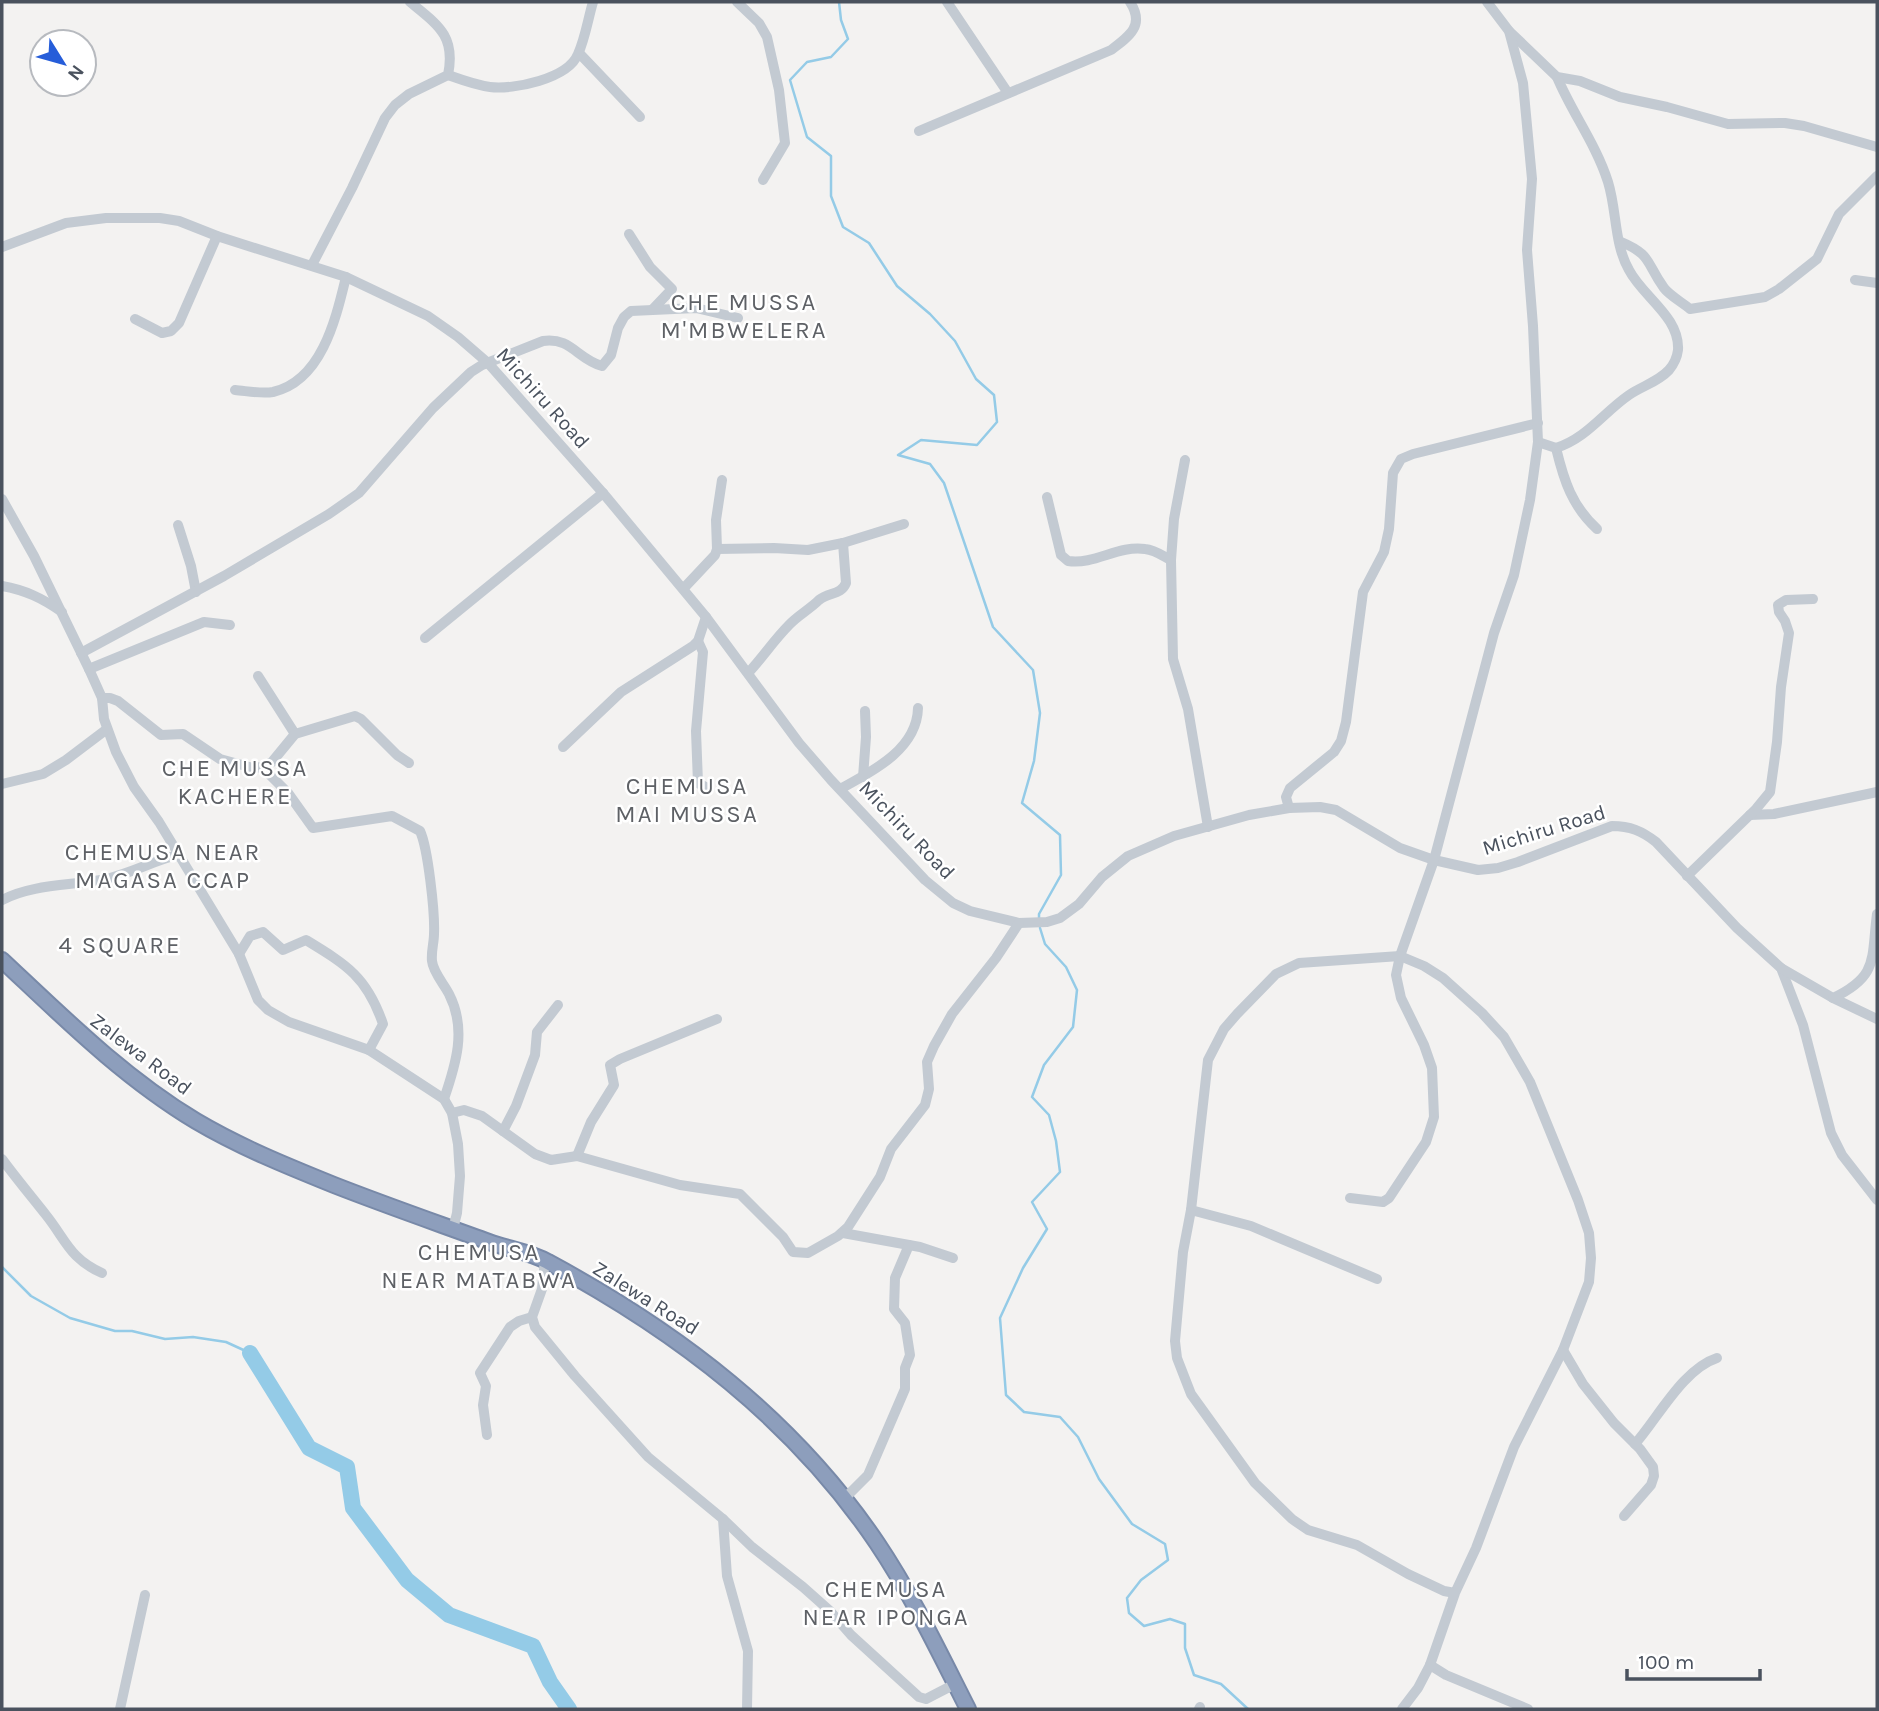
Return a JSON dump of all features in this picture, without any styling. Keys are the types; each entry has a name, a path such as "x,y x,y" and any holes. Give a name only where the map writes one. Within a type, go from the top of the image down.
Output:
{"highway":[{"name":"Zalewa Road","path":"2,960 94,1047 195,1121 294,1169 453,1229 545,1260 630,1308 702,1358 772,1419 844,1499 878,1544 968,1709"}],"street":[{"path":"410,2 438,25 447,37 451,58 448,75"},
{"path":"312,265 385,118 395,105 409,94 448,75 469,83 493,87 517,86 560,72 579,53 593,2"},
{"path":"737,2 759,23 767,37 779,90 785,143 763,180"},
{"path":"947,2 1008,93"},
{"path":"919,131 1116,47 1137,23 1137,15 1130,2"},
{"path":"1487,2 1509,31 1557,77 1602,166 1612,195 1619,241 1628,269 1643,291 1664,313 1673,329 1678,348 1676,359 1660,378 1630,394 1584,436 1556,448 1538,442"},
{"path":"1350,1198 1383,1202 1389,1198 1426,1142 1434,1117 1432,1069 1397,985 1396,975 1400,956 1434,860 1494,633 1514,575 1530,499 1538,442 1527,260 1532,179 1524,83 1509,31"},
{"path":"579,53 640,117"},
{"path":"1557,77 1580,81 1620,97 1728,124 1797,124 1877,147"},
{"path":"1619,241 1641,251 1665,290 1679,298 1690,309 1765,298 1817,259 1839,214 1877,176"},
{"name":"Michiru Road","path":"2,247 66,223 106,218 160,218 179,221 346,277 428,316 488,363 603,494 684,588 749,672 799,743 885,840 937,891 970,911 1019,923 1047,922 1060,918 1079,904 1120,861 1174,836 1250,815 1289,808 1320,807 1336,810 1400,848 1434,860 1479,870 1498,868 1612,826 1625,826 1648,836 1737,928 1781,968 1801,1018 1830,1133 1842,1155 1877,1199"},
{"path":"629,234 650,267 672,289 653,309"},
{"path":"135,319 162,333 171,331 179,323 218,236"},
{"path":"235,390 273,392 291,384 308,370 336,319 346,277"},
{"path":"1855,280 1877,283"},
{"path":"81,653 196,592 359,494 433,408 471,372 488,363 542,341 551,340 571,345 582,357 602,366 611,355 618,328 631,311 696,308 738,317"},
{"path":"1289,808 1287,792 1334,752 1345,726 1363,593 1386,544 1391,513 1392,473 1398,462 1413,454 1538,424"},
{"path":"1556,448 1566,487 1574,503 1597,530"},
{"path":"1185,460 1174,519 1171,560 1173,659 1188,709 1208,827"},
{"path":"684,588 711,560 717,549 716,520 722,480"},
{"path":"425,638 603,494"},
{"path":"1047,496 1061,555 1068,561 1090,561 1112,553 1137,549 1154,551 1171,560"},
{"path":"2,499 89,669 102,698 107,729 116,752 134,787 159,822 239,954 258,1000 268,1010 289,1022 369,1050 444,1099 452,1113 458,1144 460,1176 453,1229"},
{"path":"717,549 808,550 843,543 904,524"},
{"path":"178,525 196,592"},
{"path":"749,672 790,623 825,595 840,592 844,588 846,583 843,543"},
{"path":"2,586 25,591 62,612"},
{"path":"1688,876 1770,793 1789,633 1778,605 1786,600 1813,599"},
{"path":"563,747 621,692 693,646 698,640 706,617"},
{"path":"89,669 204,622 230,625"},
{"path":"698,640 703,648 703,656 696,718 696,768 698,783 709,789"},
{"path":"258,676 295,734"},
{"path":"102,698 118,701 162,735 183,734 226,762 253,768 262,767 278,757 295,734 355,716 409,763"},
{"path":"840,789 883,765 904,743 918,718 918,708"},
{"path":"863,776 865,711"},
{"path":"4,782 43,774 107,729"},
{"path":"262,767 288,793 313,828 392,816 420,831 428,868 434,926 433,968 453,1002 459,1022 454,1070 444,1099"},
{"path":"1750,815 1774,814 1877,792"},
{"path":"2,900 36,890 119,876 177,855"},
{"path":"1833,998 1852,989 1872,965 1877,914"},
{"path":"452,1113 464,1111 482,1116 545,1158 558,1160 577,1156 680,1185 740,1194 783,1237 793,1252 808,1253 843,1233 880,1177 891,1150 925,1105 929,1089 928,1062 934,1046 952,1014 996,958 1019,923"},
{"path":"239,954 250,936 263,932 283,950 306,940 344,964 358,976 375,1001 383,1024 369,1050"},
{"path":"1402,1709 1418,1688 1430,1665 1455,1593 1476,1548 1514,1447 1563,1350 1589,1282 1591,1258 1588,1233 1578,1200 1530,1082 1504,1037 1482,1013 1443,978 1400,956 1299,963 1276,974 1230,1021 1208,1060 1191,1210 1183,1252 1175,1340 1181,1372 1191,1394 1255,1483 1300,1526 1357,1545 1432,1586 1455,1593"},
{"path":"1781,968 1877,1019"},
{"path":"503,1131 516,1106 535,1055 537,1032 558,1005"},
{"path":"577,1156 591,1122 614,1085 610,1065 717,1019"},
{"path":"2,1159 72,1254 88,1267 102,1273"},
{"path":"1191,1210 1251,1226 1377,1279"},
{"path":"843,1233 909,1245 953,1258"},
{"path":"844,1499 868,1475 905,1389 905,1368 910,1355 904,1322 894,1309 895,1278 909,1245"},
{"path":"545,1260 542,1289 532,1317 535,1327 648,1457 823,1604 851,1635 919,1697 926,1699 955,1684"},
{"path":"487,1435 483,1405 486,1385 480,1373 510,1327 532,1317"},
{"path":"1563,1350 1583,1384 1614,1423 1648,1459 1654,1476 1651,1485 1624,1516"},
{"path":"1635,1444 1681,1384 1699,1366 1717,1358"},
{"path":"723,1519 727,1576 748,1651 747,1709"},
{"path":"120,1709 145,1595"},
{"path":"1430,1665 1446,1675 1528,1709"}],"waterway":[{"path":"839,2 841,20 848,39 831,57 807,62 790,80 807,137 831,156 831,196 843,227 869,243 897,286 930,314 955,341 976,379 994,395 997,422 977,445 921,440 898,455 930,464 944,483 993,627 1033,670 1040,713 1034,761 1022,803 1060,835 1061,875 1039,914 1039,919"},
{"path":"1040,928 1045,944 1066,967 1077,990 1073,1027 1044,1065 1032,1097 1049,1115 1060,1172 1032,1202 1047,1229 1023,1268 1000,1318 1006,1395 1024,1412 1060,1417 1078,1437 1099,1479 1132,1524 1165,1544 1168,1560 1141,1580 1127,1598 1129,1613 1144,1626 1170,1619 1185,1624 1185,1648 1194,1675 1221,1684 1248,1709"},
{"path":"2,1267 31,1296 70,1318 115,1331 132,1331 165,1339 193,1337 226,1342 250,1353"},
{"path":"250,1353 309,1448 347,1467 353,1508 407,1580 449,1615 533,1646 550,1682 569,1709"}],"district":[{"name":"CHE MUSSA M'MBWELERA","path":"744,316"},
{"name":"CHE MUSSA KACHERE","path":"235,782"},
{"name":"CHEMUSA MAI MUSSA","path":"687,800"},
{"name":"CHEMUSA NEAR MAGASA CCAP","path":"163,866"},
{"name":"4 SQUARE","path":"120,945"},
{"name":"CHEMUSA NEAR MATABWA","path":"479,1266"},
{"name":"CHEMUSA NEAR IPONGA","path":"886,1603"}]}
